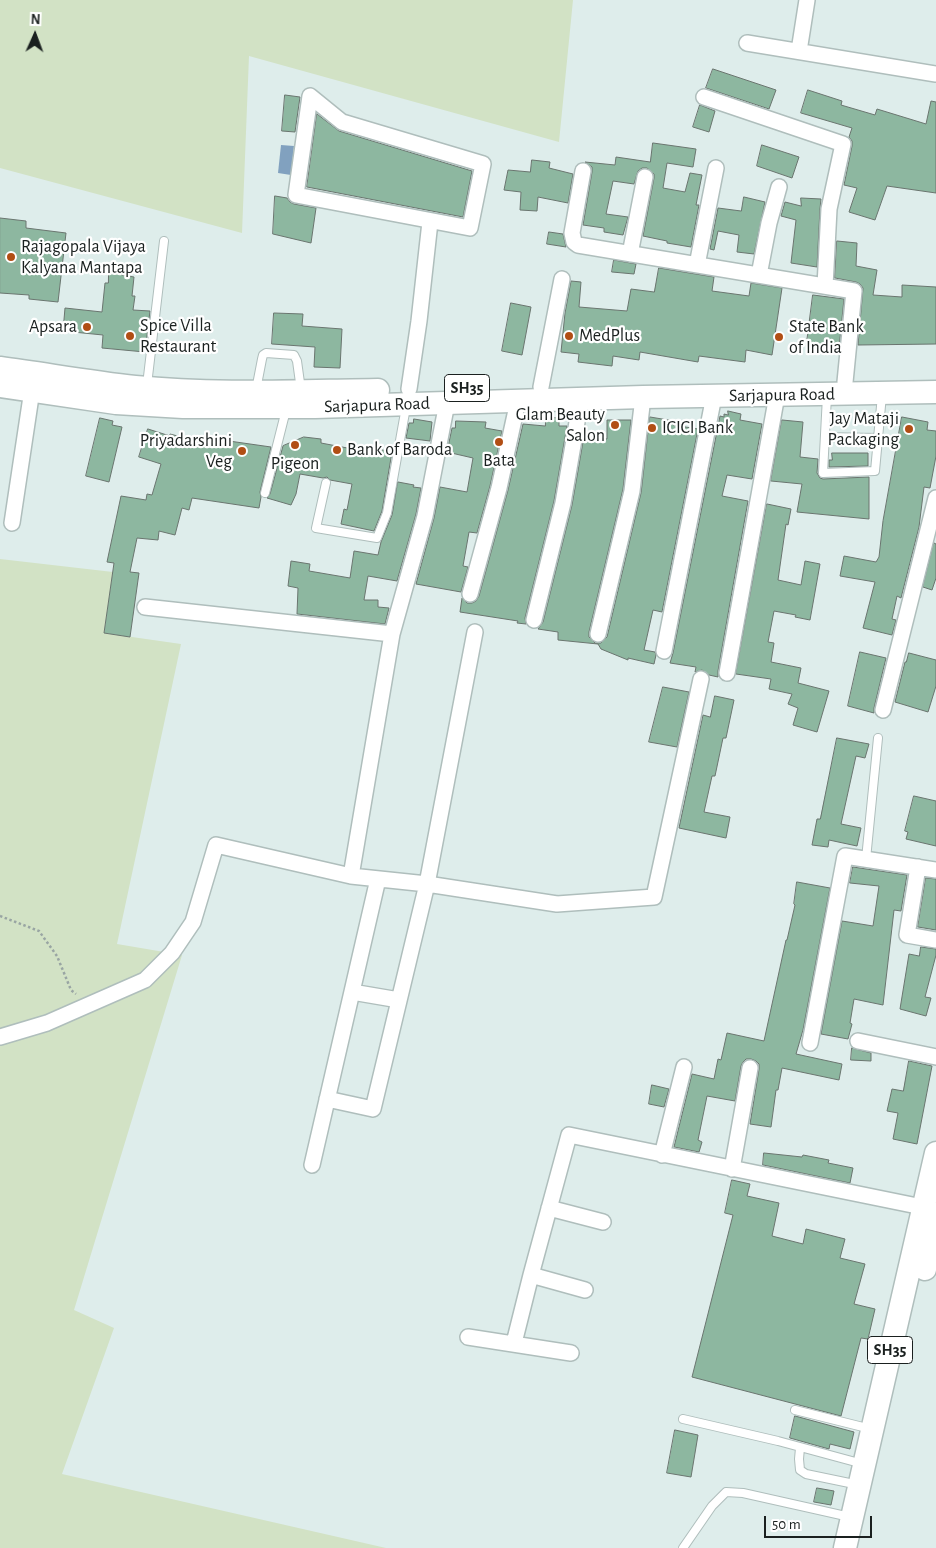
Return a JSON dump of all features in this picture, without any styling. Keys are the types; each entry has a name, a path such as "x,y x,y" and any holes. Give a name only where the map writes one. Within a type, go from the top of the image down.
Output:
{"main road":[{"name":"Sarjapura Road","path":"0,368 147,387 184,399 297,402 408,396 518,401 643,398 692,390 714,396 777,395 826,388 883,393 936,392"},
{"name":"Sarjapura Road","path":"444,398 542,387 692,390 826,388 936,380"},
{"name":"Sarjapura Road","path":"0,386 116,403 256,392 297,402"},
{"name":"SH35","path":"861,1548 932,1213 936,1153"},
{"name":"SH35","path":"845,1548 872,1429 932,1213"}],"street":[{"path":"799,51 807,0"},
{"path":"747,43 936,74"},
{"path":"310,96 342,122 482,164 470,228 430,222 296,195 310,96"},
{"path":"704,97 843,144 829,209 825,286"},
{"path":"697,265 716,168"},
{"path":"583,171 572,233 574,242 582,246 854,291 826,388"},
{"path":"630,254 645,178"},
{"path":"759,275 769,223 779,187"},
{"path":"408,396 419,322 430,222"},
{"path":"542,387 562,279"},
{"path":"12,523 32,390"},
{"path":"727,673 777,395"},
{"path":"664,651 714,396"},
{"path":"351,876 392,634 425,516 444,398"},
{"path":"598,634 632,491 643,398"},
{"path":"534,620 563,503 581,399"},
{"path":"470,594 499,488 518,401"},
{"path":"883,710 936,498"},
{"path":"146,607 392,634"},
{"path":"328,1099 374,1109 427,884 475,632"},
{"path":"0,1037 47,1022 145,980 172,953 192,922 216,845 351,876 427,884 557,904 654,897 701,679"},
{"path":"810,1043 845,856 936,870"},
{"path":"918,867 907,935 936,940"},
{"path":"312,1165 378,879"},
{"path":"352,992 400,1000"},
{"path":"858,1041 936,1057"},
{"path":"662,1155 684,1067"},
{"path":"732,1169 750,1068"},
{"path":"514,1343 569,1135 932,1213"},
{"path":"549,1208 602,1222"},
{"path":"531,1275 585,1290"},
{"path":"468,1337 571,1353"}],"lane":[{"path":"147,387 164,241"},
{"path":"256,392 263,355 266,353 294,355 298,361 297,402 265,493"},
{"path":"826,388 823,474 875,471 883,393"},
{"path":"326,483 316,528 377,538 387,513 408,396"},
{"path":"825,437 878,438"},
{"path":"866,859 878,738"},
{"path":"795,1410 872,1429"},
{"path":"683,1419 800,1448 862,1475"},
{"path":"800,1448 800,1470 806,1474 862,1475"},
{"path":"683,1548 712,1506 726,1492 743,1493 852,1517"}],"path":[{"path":"0,916 39,931 58,956 70,990 87,1005"}],"green space":[{"path":"0,0 573,0 559,142 249,56 242,233 0,168"},
{"path":"0,559 113,572 104,633 181,644 117,944 182,955 74,1310 114,1328 62,1474 386,1548 0,1548"}],"water":[{"path":"281,145 294,146 291,175 278,173"}],"building":[{"path":"713,69 776,90 769,109 706,88"},
{"path":"808,90 842,101 841,105 875,115 877,109 926,124 931,101 936,102 936,193 887,186 875,220 849,212 857,188 844,185 852,146 852,141 849,137 852,128 801,113"},
{"path":"285,95 300,97 295,132 282,131"},
{"path":"700,105 715,111 709,132 693,127"},
{"path":"317,114 339,131 472,171 463,217 307,187"},
{"path":"653,143 696,149 693,167 667,163 663,188 685,192 690,173 702,175 696,205 699,205 691,247 643,236 654,178 654,174 647,168 642,168 638,171 634,184 613,181 606,214 628,217 623,235 604,232 604,228 583,225 592,172 592,167 585,162 615,165 616,157 650,162"},
{"path":"762,145 799,157 792,178 757,166"},
{"path":"532,160 550,162 549,168 573,174 568,203 538,197 537,211 520,210 521,192 504,190 508,170 530,172"},
{"path":"275,196 287,198 294,204 316,208 311,243 273,234"},
{"path":"744,197 765,202 754,254 737,252 739,235 718,231 714,250 710,249 718,208 741,211"},
{"path":"801,198 821,199 817,267 791,263 796,220 781,216 785,202 801,206"},
{"path":"0,218 26,221 26,228 66,233 58,302 29,299 29,295 0,293"},
{"path":"549,232 563,234 566,247 547,244"},
{"path":"837,241 857,243 856,266 877,270 873,295 902,297 902,285 936,287 936,344 858,345 863,288 856,282 835,278"},
{"path":"614,260 636,264 634,274 612,272"},
{"path":"659,268 714,277 712,291 749,296 751,283 782,288 772,355 746,350 745,362 699,356 698,362 640,352 639,360 613,356 612,366 578,362 579,354 561,352 571,281 581,282 579,307 627,311 631,289 654,292"},
{"path":"109,270 122,271 122,275 134,277 132,296 135,296 133,310 150,311 145,352 102,348 103,335 63,331 65,308 102,312 105,283 108,283"},
{"path":"813,295 844,299 839,348 807,342"},
{"path":"511,303 531,307 522,355 502,351"},
{"path":"274,313 303,314 302,326 342,329 340,368 314,367 315,347 272,344"},
{"path":"728,411 741,414 740,420 762,424 752,479 727,475 722,496 748,501 718,677 709,675 702,670 695,672 696,667 670,663 720,416 728,415"},
{"path":"546,417 559,418 559,426 567,426 554,501 525,618 526,624 517,623 518,621 460,612 462,598 467,603 472,603 479,596 508,490 523,424 545,426"},
{"path":"650,417 674,421 673,425 698,429 662,612 653,610 644,650 655,652 654,664 628,658 628,660 601,649 598,644 558,640 558,632 538,629 543,622 572,505 584,436 607,439 607,420 631,420 623,489 589,632 589,637 595,643 601,643 607,637 641,493"},
{"path":"902,417 928,422 927,430 936,431 936,456 930,488 924,487 919,527 901,598 897,596 892,619 896,620 892,635 863,628 875,582 840,576 844,556 876,562 879,557 883,521"},
{"path":"100,418 113,421 112,425 122,427 109,482 86,476"},
{"path":"414,419 432,422 430,441 406,438 409,423 413,423"},
{"path":"782,420 803,422 800,457 818,459 817,473 820,478 869,477 869,519 797,512 802,484 771,481"},
{"path":"456,421 486,422 485,428 502,431 477,533 469,532 463,566 468,567 461,592 416,584 434,518 440,487 467,492 473,458 447,452 452,428 455,428"},
{"path":"148,429 170,436 170,434 193,440 194,436 271,447 260,492 259,508 192,498 189,510 182,508 175,535 159,531 158,540 137,538 130,572 139,573 130,637 104,633 114,563 107,562 121,496 146,500 147,494 152,495 161,464 139,457"},
{"path":"304,437 321,439 321,443 358,450 359,445 392,452 382,511 374,531 341,524 344,509 347,510 352,484 330,480 327,477 300,474 296,494 291,505 267,498 270,494 283,446"},
{"path":"832,453 868,453 868,466 829,467"},
{"path":"398,482 421,488 416,514 397,581 368,576 364,600 378,600 378,607 389,608 385,624 297,614 298,588 288,586 291,561 310,564 309,571 350,578 354,551 378,555 392,515"},
{"path":"767,504 791,509 788,525 786,524 778,580 801,585 805,561 820,564 810,620 774,611 768,642 774,643 771,662 801,668 798,683 829,691 817,732 793,725 798,708 788,704 792,694 769,689 771,679 736,674"},
{"path":"934,543 936,544 936,578 932,590 923,587"},
{"path":"860,652 886,658 874,713 848,706"},
{"path":"909,653 936,660 936,686 928,712 895,702"},
{"path":"663,687 689,692 677,747 649,742"},
{"path":"715,696 734,700 726,738 723,738 715,776 712,776 704,812 730,817 726,838 679,828 703,715 710,717"},
{"path":"837,738 869,744 865,758 856,756 841,824 861,828 857,846 829,840 828,847 812,845 817,819 820,819"},
{"path":"914,796 936,801 936,846 906,839 908,832 905,831"},
{"path":"853,867 907,875 901,911 894,910 883,1005 854,999 850,1023 852,1024 848,1039 821,1034 842,921 873,926 879,886 850,883"},
{"path":"926,878 936,879 936,930 918,927"},
{"path":"797,882 830,888 803,1030 796,1054 842,1064 839,1080 782,1068 778,1090 776,1090 771,1127 750,1124 759,1064 751,1059 746,1059 741,1066 735,1101 707,1096 698,1140 702,1142 699,1152 674,1147 692,1074 714,1079 718,1059 721,1060 727,1033 764,1041 795,905"},
{"path":"921,947 936,949 925,997 931,998 926,1016 900,1009 909,954 919,956"},
{"path":"852,1048 871,1053 871,1061 851,1060"},
{"path":"909,1061 932,1066 917,1144 893,1139 898,1113 887,1111 892,1089 903,1091"},
{"path":"652,1085 669,1089 664,1107 649,1104"},
{"path":"764,1153 802,1157 803,1155 829,1160 828,1163 853,1168 850,1183 763,1165"},
{"path":"732,1180 750,1184 747,1196 779,1203 772,1236 803,1244 806,1229 845,1239 840,1258 865,1264 854,1304 875,1309 868,1339 861,1338 841,1416 692,1377 733,1215 725,1213"},
{"path":"795,1416 854,1432 850,1449 830,1444 829,1449 790,1438"},
{"path":"675,1430 698,1435 691,1477 667,1473"},
{"path":"817,1488 834,1491 831,1505 814,1502"}],"place":[{"name":"Rajagopala Vijaya Kalyana Mantapa","path":"11,257"},
{"name":"Apsara","path":"87,327"},
{"name":"Spice Villa Restaurant","path":"130,336"},
{"name":"MedPlus","path":"569,336"},
{"name":"State Bank of India","path":"779,337"},
{"name":"Glam Beauty Salon","path":"615,425"},
{"name":"ICICI Bank","path":"652,428"},
{"name":"Jay Mataji Packaging","path":"909,429"},
{"name":"Bata","path":"499,442"},
{"name":"Pigeon","path":"295,445"},
{"name":"Bank of Baroda","path":"337,450"},
{"name":"Priyadarshini Veg","path":"242,451"}]}
